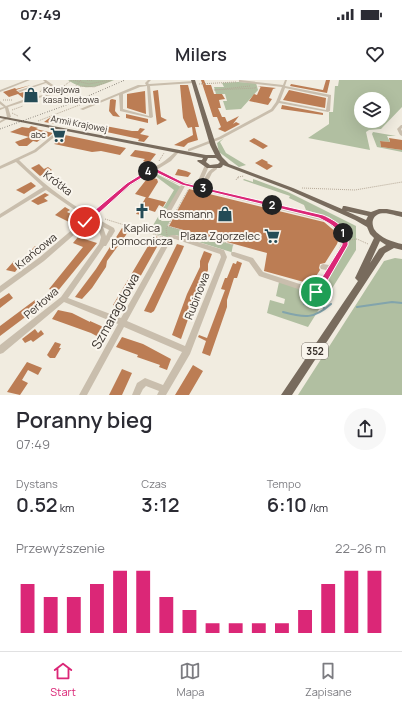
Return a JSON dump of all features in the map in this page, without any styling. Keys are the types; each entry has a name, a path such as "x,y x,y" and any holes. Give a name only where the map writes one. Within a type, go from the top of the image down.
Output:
{"main road":[{"path":"194,82 219,163"},
{"name":"Armii Krajowej","path":"0,117 176,153 206,161"},
{"path":"206,161 212,143"},
{"path":"206,161 219,163 353,211 372,215 381,211 401,213"},
{"path":"206,161 219,163"},
{"path":"291,189 357,218 370,226 378,237 392,245 402,248"},
{"path":"370,226 369,219 372,215"},
{"name":"352","path":"344,306 369,260 378,237"},
{"name":"352","path":"286,395 382,251 392,245"}],"street":[{"path":"0,91 29,80"},
{"path":"121,93 121,110 151,117 147,85 150,80"},
{"path":"189,150 212,143 271,111 278,102 286,80"},
{"path":"240,81 284,87 330,96 328,111 278,102"},
{"path":"0,110 24,101 61,92 46,82 19,92"},
{"path":"82,109 121,93 147,85 194,82"},
{"path":"0,122 8,119 9,117 6,107 1,101"},
{"path":"24,101 30,105"},
{"path":"402,126 399,129 402,135"},
{"path":"1,166 35,151 61,130"},
{"name":"Krańcowa","path":"0,290 42,259 128,184 169,160 176,153"},
{"name":"Krótka","path":"16,160 46,188 91,217"},
{"path":"200,188 206,161"},
{"path":"200,188 210,172 219,163"},
{"path":"153,168 187,186 327,218 342,231 346,239 345,245 330,268 319,290 316,292 261,274 252,260 233,252"},
{"path":"165,217 187,186"},
{"path":"0,216 46,188"},
{"path":"91,217 101,220"},
{"name":"Perłowa","path":"0,350 63,299 102,246 104,237 101,220"},
{"name":"Szmaragdowa","path":"83,395 168,237"},
{"name":"Rubinowa","path":"162,392 187,351 224,255 222,252 177,237 168,237"},
{"path":"323,267 330,268"},
{"path":"63,299 122,322 187,351"},
{"path":"136,395 140,386 145,382 162,392"}],"path":[{"path":"60,89 72,80 77,82 96,83 110,80"},
{"path":"75,87 77,82 81,80"},
{"path":"87,80 92,80"},
{"path":"62,90 84,86 94,87 112,80"},
{"path":"194,82 240,81"},
{"path":"36,98 46,82"},
{"path":"255,84 256,88 214,90 215,89 255,84"},
{"path":"31,123 82,104 65,96"},
{"path":"74,100 80,97"},
{"path":"78,101 83,99"},
{"path":"1,101 18,100"},
{"path":"15,120 18,115 10,111 22,106"},
{"path":"159,163 164,153"},
{"path":"236,180 246,175"},
{"path":"291,189 355,190 402,182"},
{"path":"101,220 168,237 166,229 167,226 187,186"},
{"path":"167,226 234,244 233,252"},
{"path":"346,239 357,239 370,245"}],"green space":[{"path":"68,80 114,80 102,85 85,87 74,84"},
{"path":"339,80 402,80 402,107 390,120 390,92 354,92 354,128 382,128 369,130 366,132 370,150 308,138 329,124 329,112 333,112 335,86 338,86"},
{"path":"222,83 256,83 258,90 241,109 226,110 223,101 227,101 225,94 216,94 214,87 224,87"},
{"path":"373,132 396,136 387,136 390,142 380,141 381,147 402,150 402,152 377,147 372,134"},
{"path":"224,138 220,142 226,153 246,165 239,167 219,152 217,143"},
{"path":"150,172 153,172 181,187 161,221 170,221 167,226 233,245 231,255 231,252 176,235 167,237 149,232 174,190"},
{"path":"253,179 288,192 356,226 356,250 308,327 267,313 270,300 284,304 285,299 276,296 279,282 320,294 347,247 345,232 329,217 306,210 304,205 289,198 290,196 243,180 253,182"},
{"path":"395,258 402,259 402,395 298,395 384,261"}],"building":[{"path":"201,80 204,80 206,85 211,85 214,94 222,94 225,99 219,100 221,108 218,108 222,117 225,117 227,122 239,116 233,124 236,122 240,124 225,132 218,129 221,127 217,117 213,117"},
{"path":"326,80 330,80 327,93 290,86 291,84 323,90"},
{"path":"31,85 16,90 20,93 28,91 33,95 23,98 18,94 9,97 3,92 15,88"},
{"path":"180,85 188,85 199,127 195,127 198,140 188,143 184,147 174,145 193,135 192,127 188,128 183,118"},
{"path":"261,86 276,88 273,89 269,98 272,99 268,105 249,101 254,94 257,95"},
{"path":"158,90 161,117 167,120 157,125 153,91"},
{"path":"289,90 326,98 325,108 283,100"},
{"path":"145,91 146,114 127,108 127,94"},
{"path":"110,100 116,100 115,111 120,117 113,116 109,111"},
{"path":"282,105 323,113 323,115 281,109"},
{"path":"126,114 148,119 148,123 126,118"},
{"path":"52,116 132,131 138,131 140,128 145,129 140,134 149,136 144,142 138,141 139,139 102,131 44,122"},
{"path":"31,126 38,128 36,129 53,133 48,137 45,136 37,142 33,141 27,146 19,146 15,142 29,137 10,132 22,127 29,128"},
{"path":"60,134 126,148 120,155 101,151 92,152 54,144 57,142 53,141"},
{"path":"254,138 268,146 263,149 249,141"},
{"path":"389,138 402,140 402,150 381,147 380,141 390,142"},
{"path":"135,150 156,154 149,163 143,161 145,159 130,156"},
{"path":"262,159 273,166 267,170 255,163"},
{"path":"39,164 44,169 48,167 52,170 40,176 31,168"},
{"path":"178,169 191,173 188,177 175,175"},
{"path":"153,178 157,179 158,182 148,198 135,194 146,180"},
{"path":"31,182 36,186 24,194 16,190"},
{"name":"Plaza Zgorzelec","path":"189,189 324,222 337,233 339,238 337,244 325,263 320,264 320,270 311,284 264,271 267,253 169,226"},
{"path":"45,193 49,195 44,198 48,201 38,205 31,201"},
{"path":"146,197 166,202 163,207 159,205 155,212 146,209 142,215 136,214"},
{"path":"65,207 70,210 67,212 79,218 71,223 55,215"},
{"path":"122,228 128,230 126,235 107,261 106,267 92,288 82,299 75,297 96,269"},
{"path":"154,236 162,238 122,309 113,305"},
{"path":"78,237 97,243 57,292 49,289 83,247 73,243"},
{"path":"177,244 184,246 154,311 151,313 144,311"},
{"path":"35,246 42,247 37,256 28,254"},
{"path":"204,251 212,254 208,264 208,270 196,297 181,339 172,335 187,294 200,267 200,261"},
{"path":"14,261 22,263 15,272 6,270"},
{"path":"237,261 242,263 237,278 234,278 227,300 227,307 210,356 202,353 206,341 198,337 199,335 207,338 225,290 221,289 225,278 227,278 233,263 236,264"},
{"path":"9,293 13,298 0,308 0,299"},
{"path":"35,300 40,306 0,336 0,326"},
{"path":"58,310 72,313 110,330 104,340 91,333 52,319"},
{"path":"35,329 38,333 41,330 44,334 33,342 31,340 25,343 22,339"},
{"path":"122,337 143,344 171,359 167,370 159,367 160,365 137,357 138,355 116,347"},
{"path":"55,342 61,344 59,348 61,348 55,358 50,358 47,355"},
{"path":"27,362 42,368 38,375 28,370 22,380 28,383 20,395 7,392"},
{"path":"193,365 203,371 189,395 175,395"},
{"path":"122,369 132,373 122,395 109,395"}],"waterway":[{"path":"357,307 392,302 402,303"},
{"path":"304,304 319,305 324,308"},
{"path":"283,312 309,316 314,315 331,304"}],"railway":[{"path":"0,129 72,103 125,80"}],"place":[{"name":"Kolejowa kasa biletowa","path":"31,95"},
{"name":"abc","path":"58,135"},
{"name":"Kaplica pomocnicza","path":"142,211"},
{"name":"Rossmann","path":"225,214"},
{"name":"Plaza Zgorzelec","path":"272,236"}],"route":[{"path":"85,222 128,184 153,168 170,179 184,184 321,216 327,218 335,224 342,231 346,239 345,245 330,268 319,290 316,292"}]}
